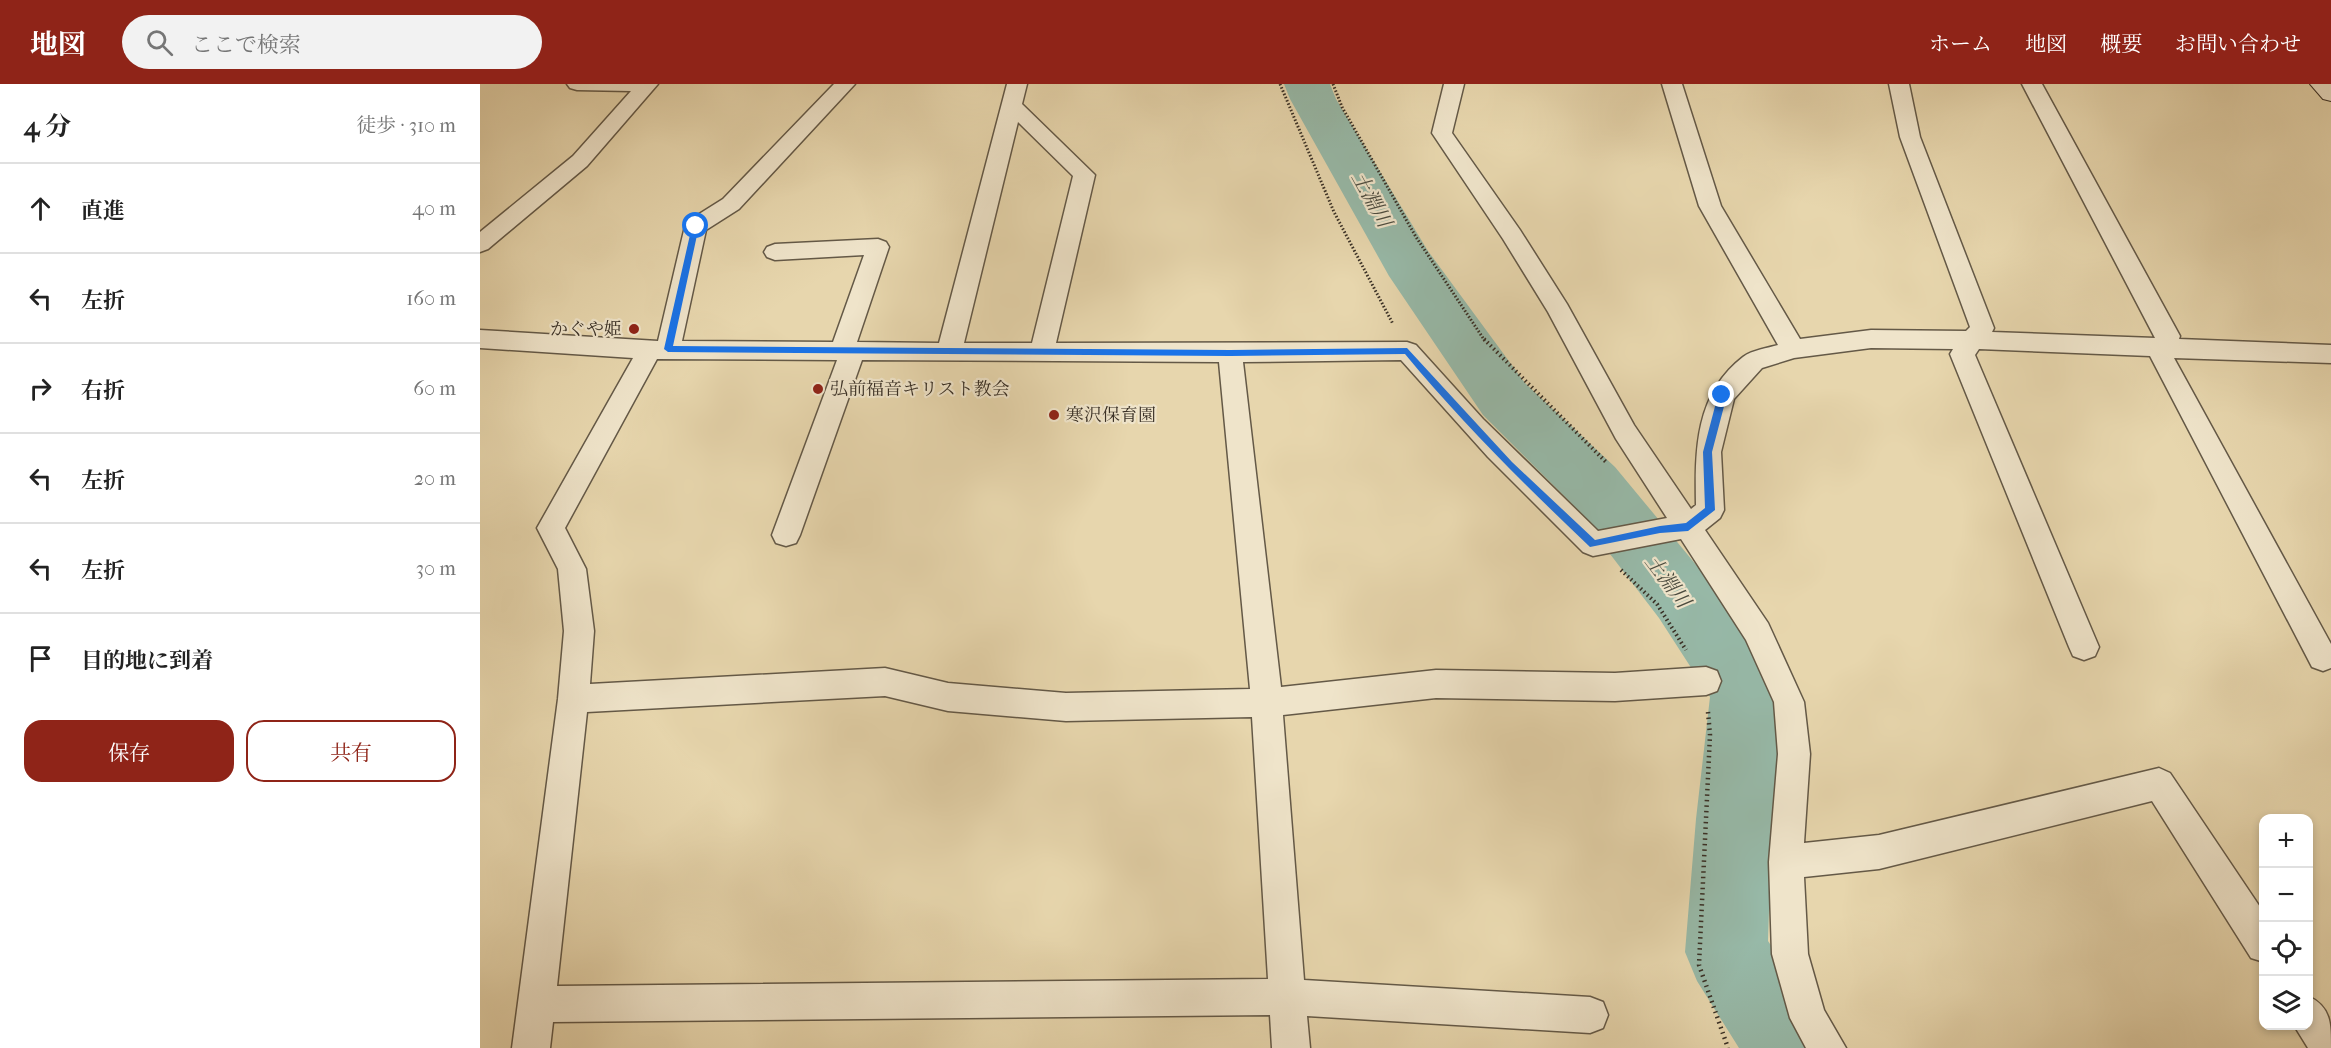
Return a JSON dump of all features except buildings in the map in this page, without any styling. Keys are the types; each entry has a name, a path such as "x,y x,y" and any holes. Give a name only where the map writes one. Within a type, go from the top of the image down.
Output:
{"street":[{"path":"577,84 648,84"},
{"path":"480,244 580,161 648,84"},
{"path":"531,1048 573,699 579,631 572,569 551,528 621,405 659,350 696,226 731,204 845,84"},
{"path":"1454,84 1442,133 1512,235 1559,310 1674,528 1757,632 1789,702 1794,754 1786,862 1790,954 1808,1018 1827,1048"},
{"path":"1672,84 1710,206 1793,349"},
{"path":"1899,84 1910,137 1982,328 1962,354 2084,647"},
{"path":"2032,84 2168,336 2167,347 2162,358 2323,658"},
{"path":"2321,84 2331,94"},
{"path":"949,352 1014,94"},
{"path":"1014,94 1084,175 1042,352"},
{"path":"775,252 878,248 847,351 786,534"},
{"path":"480,339 659,350 1230,353 1407,351 1452,405 1509,464 1600,543 1674,528 1710,510 1708,452 1722,395 1753,363 1793,349 1871,339 1972,340 2331,354"},
{"path":"1230,353 1267,703 1291,1048"},
{"path":"573,699 885,682 948,697 1066,707 1267,703 1436,684 1615,687 1706,681"},
{"path":"1786,862 1879,852 2159,784 2259,937"},
{"path":"535,1004 1287,997 1590,1015"},
{"path":"2313,1022 2330,1048"}],"path":[{"path":"1280,84 1334,212 1407,351"},
{"path":"1333,84 1342,107 1416,237 1488,346 1609,465"},
{"path":"1600,543 1657,604 1706,681 1710,735 1699,964 1728,1048"}],"waterway":[{"name":"土淵川","path":"1307,84 1313,99 1408,263 1504,399 1593,485 1683,598 1746,692 1734,819 1726,952 1789,1048"}],"place":[{"name":"かぐや姫","path":"634,329"},
{"name":"弘前福音キリスト教会","path":"818,389"},
{"name":"寒沢保育園","path":"1054,415"}],"route":[{"path":"696,226 668,349 1230,353 1407,351 1452,405 1509,464 1593,544 1660,530 1688,527 1710,510 1708,452 1722,395"}]}
